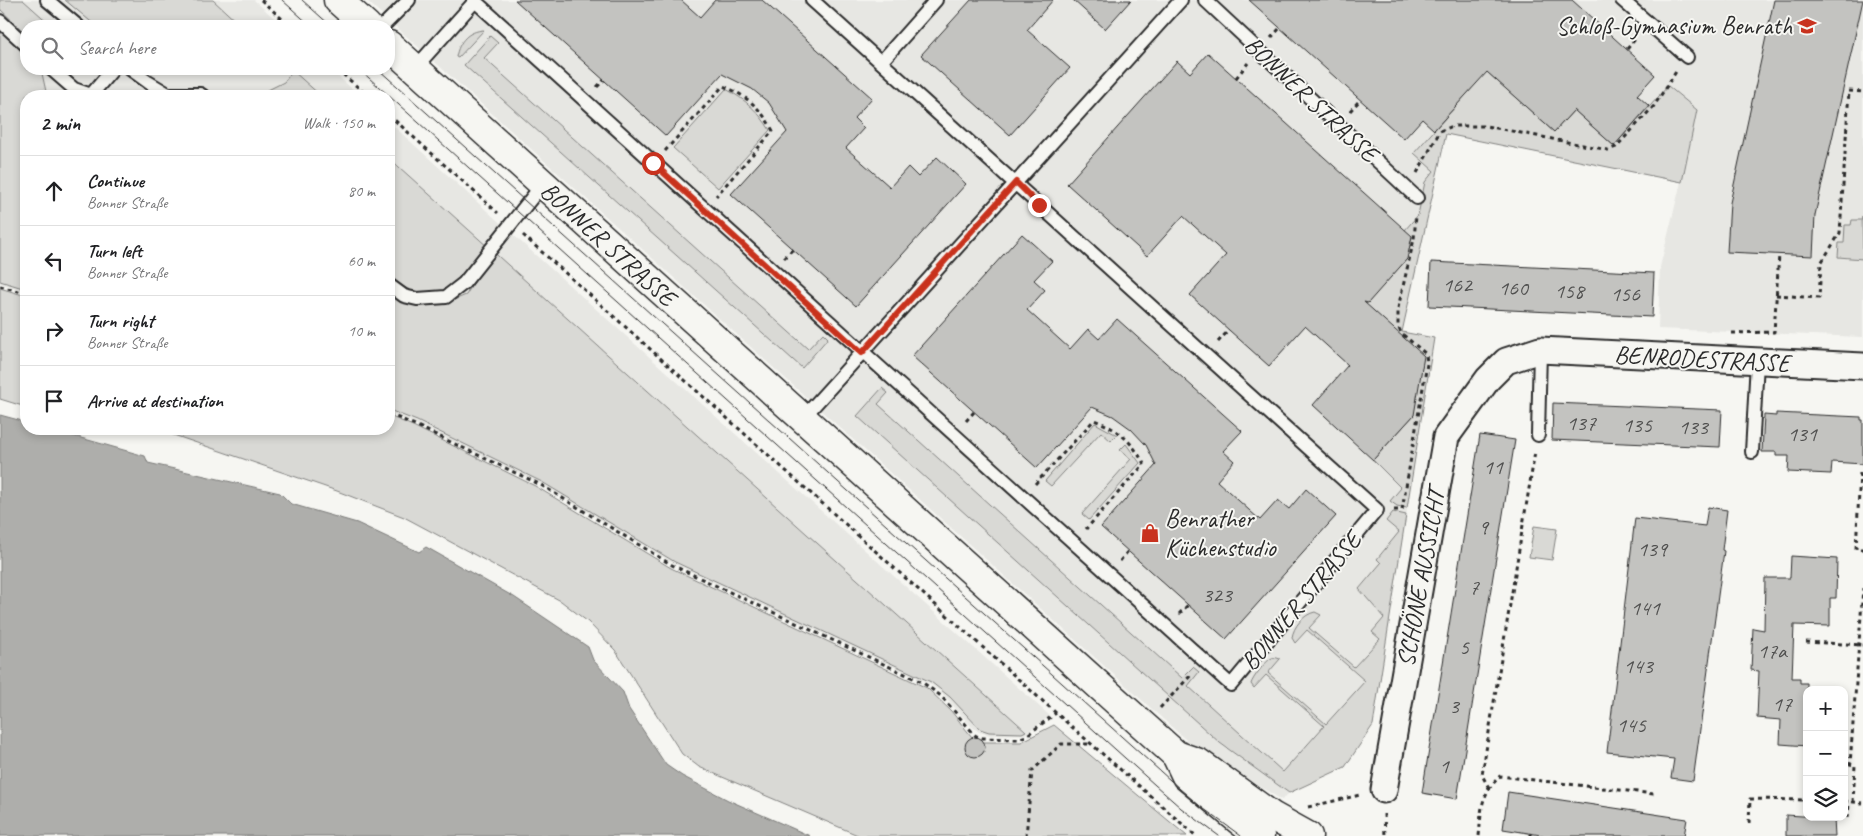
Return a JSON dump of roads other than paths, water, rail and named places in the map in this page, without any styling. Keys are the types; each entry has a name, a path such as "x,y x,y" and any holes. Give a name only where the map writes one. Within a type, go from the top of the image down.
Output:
{"main road":[{"path":"338,0 360,20"},
{"name":"BONNER STRASSE","path":"395,50 1176,756 1199,763 1266,826 1308,836"}],"street":[{"name":"BENRODESTRASSE","path":"1488,379 1506,361 1540,350 1863,366"},
{"name":"SCHÖNE AUSSICHT","path":"1384,790 1446,437 1488,379"}],"lane":[{"path":"46,0 71,20"},
{"path":"389,20 409,0"},
{"name":"BONNER STRASSE","path":"415,68 476,0 862,353 1231,685 1377,510 1016,182 812,0"},
{"path":"881,62 936,0"},
{"path":"802,419 1180,0"},
{"name":"BONNER STRASSE","path":"1205,0 1412,193"},
{"path":"1622,0 1686,56"},
{"path":"0,21 20,39"},
{"path":"58,75 74,90"},
{"path":"95,90 108,75"},
{"path":"138,75 161,90"},
{"path":"395,289 404,296 417,299 446,297 464,282 542,185"},
{"path":"1538,435 1540,350"},
{"path":"1752,452 1757,362"}],"tram line":[{"path":"282,0 304,20"},
{"path":"302,0 324,20"},
{"path":"366,75 382,90"},
{"path":"385,75 1180,789 1241,836"},
{"path":"395,101 1155,785 1181,808 1219,836"}],"place":[{"name":"Schloß-Gymnasium Benrath","path":"1807,26"},
{"name":"Benrather Küchenstudio","path":"1150,533"}]}
